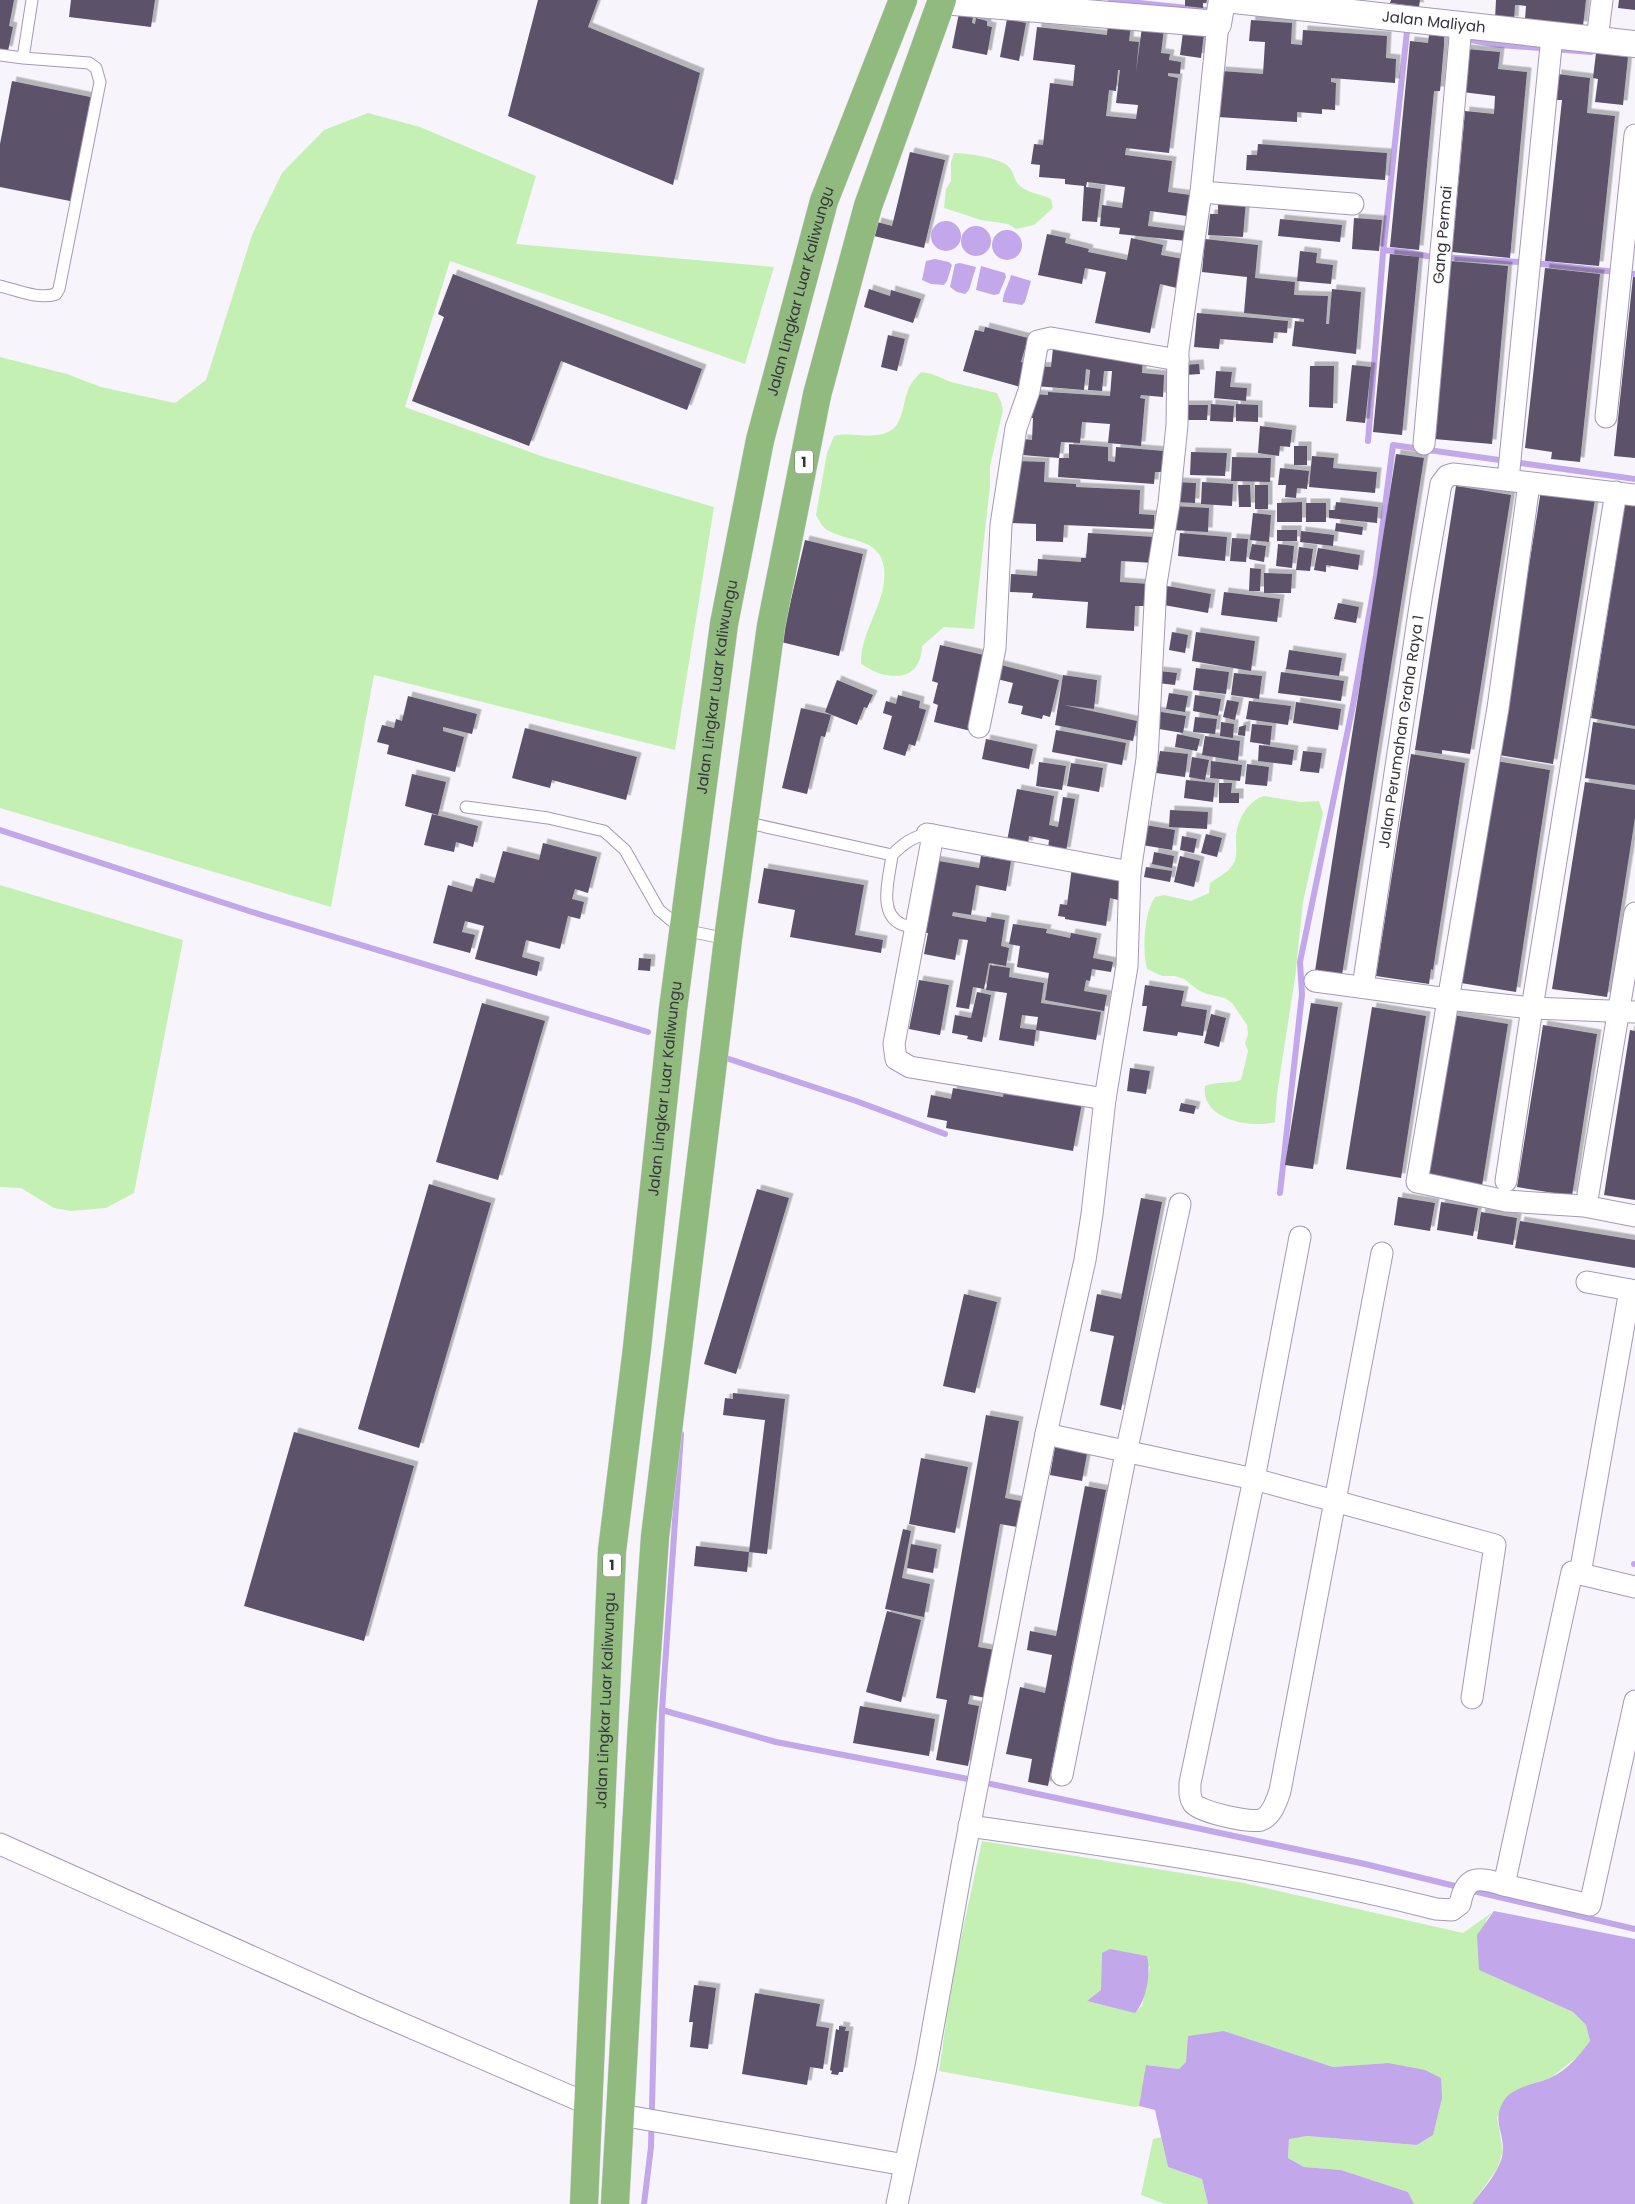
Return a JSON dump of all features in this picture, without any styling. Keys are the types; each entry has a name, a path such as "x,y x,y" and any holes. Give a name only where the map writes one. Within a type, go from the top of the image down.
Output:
{"highway":[{"name":"Jalan Lingkar Luar Kaliwungu","path":"584,2204 612,1551 637,1348 683,930 724,624 760,440 824,202 903,0"},
{"name":"1","path":"615,2204 642,2118 642,1724 655,1537 728,939 772,626 817,395 868,206 942,1"}],"street":[{"path":"1598,32 1602,0"},
{"name":"Jalan Maliyah","path":"942,1 1223,9 1372,7 1460,35 1551,39 1598,32 1635,44"},
{"path":"897,2204 926,2067 969,1826 1046,1434 1085,1260 1101,1151 1106,1099 1127,966 1130,872 1147,760 1156,584 1169,503 1177,424 1178,350 1201,192 1223,9"},
{"name":"Gang Permai","path":"1424,444 1460,35"},
{"path":"1551,39 1529,270 1498,708 1416,1182 1506,1201 1584,1206 1635,1216"},
{"path":"1606,417 1635,135"},
{"path":"1201,192 1353,204"},
{"path":"979,727 995,648 1001,525 1016,428 1028,391 1038,341 1051,338 1178,360"},
{"name":"Jalan Perumahan Graha Raya 1","path":"1363,987 1420,603 1441,484 1447,476 1453,474 1514,474 1625,494 1532,1008 1506,1181"},
{"path":"1106,1099 910,1067 896,1059 894,1044 916,928 930,834 1130,872"},
{"path":"1588,1194 1627,1011 1635,913"},
{"path":"1316,980 1448,999 1532,1008 1627,1011"},
{"path":"1062,1775 1126,1453 1180,1204"},
{"path":"1300,1236 1254,1479 1190,1783 1190,1796 1194,1804 1204,1810 1230,1817 1260,1820 1267,1816 1275,1805 1280,1791 1382,1253"},
{"path":"1580,1574 1632,1290 1587,1282"},
{"path":"1046,1434 1126,1453 1254,1479 1495,1545 1472,1698"},
{"path":"1504,1885 1572,1572 1635,1587"},
{"path":"969,1826 1159,1852 1294,1878 1436,1909 1452,1910 1460,1904 1462,1892 1469,1882 1480,1878 1590,1905 1635,1701"},
{"path":"0,1844 366,2008 588,2104"},
{"path":"642,2118 905,2166"}],"lane":[{"path":"23,58 32,0"},
{"path":"0,54 23,58 89,63 96,68 100,82 59,289 56,294 52,295 0,286"},
{"path":"466,807 548,818 604,831 625,850 659,910 683,930 728,939"},
{"path":"744,822 892,855"},
{"path":"916,928 899,923 891,915 886,903 892,855 903,844 916,836 930,834"}],"green space":[{"path":"368,113 420,127 536,176 516,244 774,267 745,364 450,261 405,407 544,457 714,507 675,750 374,675 331,907 0,808 0,357 67,374 101,387 175,403 206,380 252,235 282,173 324,130"},
{"path":"954,153 983,157 1005,164 1011,169 1016,181 1022,188 1051,199 1053,208 1034,225 1016,229 1008,224 981,220 944,208 946,189 951,181 951,162"},
{"path":"921,372 932,374 951,382 997,393 1003,410 990,466 990,486 974,629 944,627 922,646 919,661 912,671 907,674 894,676 873,671 861,664 865,639 882,593 884,568 881,558 876,551 862,542 827,530 816,515 827,453 834,436 847,434 875,435 893,429 898,424 908,390"},
{"path":"1264,796 1301,802 1319,801 1323,813 1303,902 1295,978 1277,1094 1275,1122 1253,1124 1229,1119 1210,1107 1206,1097 1205,1086 1241,1080 1248,1051 1245,1043 1248,1034 1247,1025 1232,1003 1225,998 1198,990 1184,979 1175,976 1162,976 1147,969 1144,942 1148,912 1155,897 1164,895 1191,901 1209,893 1210,883 1227,871 1234,863 1240,819 1252,802"},
{"path":"0,885 183,940 134,1193 106,1208 71,1211 54,1208 21,1188 0,1187"},
{"path":"982,1841 1244,1883 1463,1933 1494,1911 1486,1920 1479,1970 1573,2012 1586,2025 1590,2041 1580,2055 1552,2077 1518,2090 1497,2117 1503,2151 1497,2169 1472,2204 1414,2204 1408,2192 1341,2170 1304,2167 1288,2158 1289,2138 1307,2136 1417,2145 1433,2135 1388,2063 1333,2067 1224,2031 1179,2069 1147,2065 1139,2106 1135,2107 939,2071 953,1975","holes":["1150,1966 1142,2006 1135,2012 1087,2001 1101,1990"]},
{"path":"1161,2137 1168,2167 1202,2179 1208,2204 1165,2204 1141,2195 1153,2139"}],"shaded area":[{"path":"946,221 952,222 960,230 960,242 952,250 946,251 940,250 932,242 931,236 932,230 940,222"},
{"path":"976,226 982,227 990,235 990,247 982,255 976,256 970,255 962,247 961,241 962,235 970,227"},
{"path":"1007,230 1013,231 1021,239 1021,251 1013,259 1007,260 1001,259 993,251 992,245 993,239 1001,231"},
{"path":"935,259 949,262 952,265 944,285 931,284 922,280 926,261"},
{"path":"960,263 976,267 969,290 965,294 957,292 950,287 955,264"},
{"path":"981,266 1005,273 1006,277 999,294 994,295 976,290"},
{"path":"1011,275 1031,281 1025,302 1022,305 1003,302"},
{"path":"1494,1911 1635,1939 1635,2204 1472,2204 1491,2179 1502,2158 1503,2144 1498,2115 1503,2102 1518,2089 1550,2078 1562,2071 1590,2041 1586,2025 1573,2012 1479,1970 1477,1935"},
{"path":"1110,1949 1147,1956 1147,1986 1142,2001 1135,2013 1087,2001 1101,1990 1102,1953"},
{"path":"1224,2031 1333,2067 1388,2063 1425,2070 1441,2078 1442,2098 1433,2135 1417,2145 1307,2136 1289,2139 1288,2158 1304,2167 1341,2170 1408,2192 1414,2204 1208,2204 1202,2179 1168,2167 1155,2110 1139,2106 1146,2065 1179,2069 1186,2062 1188,2036"}],"building":[{"path":"0,0 14,0 9,26 13,27 8,51 0,49"},
{"path":"71,0 155,0 151,27 69,17"},
{"path":"538,0 598,0 588,27 700,73 673,185 508,116"},
{"path":"1185,0 1207,0 1206,3 1203,3 1203,8 1185,6"},
{"path":"1391,0 1420,0 1419,7 1390,3"},
{"path":"1496,0 1586,0 1583,26 1525,19 1526,6 1518,5 1515,5 1514,21 1495,19"},
{"path":"1619,0 1635,0 1635,10 1618,8"},
{"path":"959,13 973,16 972,23 975,24 976,18 987,21 987,26 992,27 987,55 952,48"},
{"path":"1007,19 1026,23 1019,61 1000,57"},
{"path":"1251,20 1292,23 1291,44 1302,45 1303,30 1387,36 1386,58 1396,59 1395,83 1331,78 1331,82 1336,83 1335,110 1322,109 1322,114 1297,112 1297,122 1218,117 1221,71 1263,74 1265,42 1249,41"},
{"path":"1108,23 1131,25 1129,41 1139,42 1136,72 1142,27 1164,29 1161,53 1170,54 1169,60 1181,62 1180,74 1168,73 1168,76 1178,78 1169,153 1126,148 1125,155 1172,161 1168,192 1190,195 1187,216 1150,211 1148,226 1187,231 1186,241 1119,234 1120,228 1100,226 1102,205 1122,208 1125,187 1087,182 1086,187 1101,189 1097,222 1082,221 1084,186 1065,184 1065,179 1039,177 1040,165 1031,164 1034,144 1043,145 1050,83 1073,86 1075,65 1033,60 1037,27 1107,35","holes":["1118,70 1120,70 1116,103 1138,105 1136,119 1106,116 1109,90 1116,91"]},
{"path":"1183,32 1204,34 1201,58 1180,55"},
{"path":"1429,35 1444,36 1444,45 1440,91 1434,91 1419,250 1390,247 1410,41 1428,43"},
{"path":"1466,49 1500,52 1498,69 1527,72 1510,258 1452,252 1465,111 1494,114 1495,96 1462,92"},
{"path":"1596,53 1628,57 1623,105 1595,102 1598,79 1593,78"},
{"path":"1557,74 1590,78 1587,113 1615,116 1599,266 1545,261 1562,100 1555,100"},
{"path":"12,81 95,98 75,202 0,187 0,144"},
{"path":"1258,144 1387,153 1385,180 1246,170 1247,155 1257,155"},
{"path":"910,152 945,160 924,248 874,236 877,222 892,226"},
{"path":"1218,199 1246,200 1243,237 1208,235 1210,214 1218,214"},
{"path":"1354,218 1382,220 1379,251 1352,249"},
{"path":"1280,219 1342,225 1340,242 1278,236"},
{"path":"1047,234 1066,238 1065,243 1089,249 1088,252 1127,260 1131,238 1163,245 1161,255 1183,259 1181,289 1160,284 1150,333 1095,323 1106,272 1085,268 1082,284 1038,275"},
{"path":"1205,239 1258,245 1255,278 1295,282 1294,295 1328,296 1326,324 1329,324 1332,289 1361,292 1356,354 1292,346 1295,321 1304,322 1304,319 1244,313 1247,277 1202,272"},
{"path":"1300,251 1317,253 1316,263 1333,265 1331,284 1297,281"},
{"path":"1390,254 1419,257 1402,435 1373,432"},
{"path":"1450,261 1508,266 1492,444 1434,439"},
{"path":"1545,268 1600,274 1580,462 1551,459 1552,452 1525,448"},
{"path":"453,274 702,369 687,410 561,361 529,446 412,401 444,317 438,314"},
{"path":"1633,277 1635,277 1635,458 1614,456"},
{"path":"869,289 890,296 891,290 921,299 913,323 864,307"},
{"path":"1197,313 1288,321 1287,333 1274,332 1273,343 1220,339 1219,349 1194,347"},
{"path":"985,327 1028,338 1021,362 1030,364 1024,388 963,371 975,330 984,332"},
{"path":"888,335 905,339 897,371 881,367"},
{"path":"1053,348 1143,354 1142,373 1164,375 1163,397 1141,395 1140,398 1145,399 1141,446 1108,443 1110,424 1082,422 1080,443 1061,442 1059,458 1022,455 1023,439 1032,440 1033,418 1030,418 1032,394 1048,395 1048,392 1110,396 1112,371 1104,371 1102,391 1088,390 1090,370 1086,369 1084,390 1035,386 1037,366 1051,367"},
{"path":"1199,364 1200,374 1185,375 1184,365"},
{"path":"1352,365 1371,367 1365,423 1346,421"},
{"path":"1310,366 1334,366 1333,408 1309,407"},
{"path":"1216,371 1232,372 1230,387 1247,388 1246,401 1214,398"},
{"path":"1211,404 1234,406 1233,422 1210,421"},
{"path":"1236,404 1258,405 1258,422 1236,421"},
{"path":"1184,405 1208,405 1207,420 1183,420"},
{"path":"1260,426 1292,430 1290,447 1280,446 1279,456 1258,453"},
{"path":"1069,444 1108,447 1108,461 1115,462 1116,447 1164,451 1163,472 1155,472 1154,484 1058,477 1059,458 1069,458"},
{"path":"1294,446 1307,446 1307,465 1294,465"},
{"path":"1191,452 1227,453 1225,476 1190,475"},
{"path":"1396,454 1424,458 1342,975 1315,971"},
{"path":"1312,456 1334,458 1333,468 1377,472 1375,493 1309,487"},
{"path":"1232,457 1271,458 1270,482 1231,481"},
{"path":"1017,461 1045,462 1044,482 1076,484 1076,487 1140,490 1139,514 1154,515 1154,529 1064,525 1063,542 1036,541 1036,524 1012,523"},
{"path":"1280,468 1309,471 1307,489 1297,488 1296,498 1285,497 1286,485 1278,485"},
{"path":"1175,482 1196,483 1195,503 1173,502"},
{"path":"1202,482 1233,484 1232,506 1201,504"},
{"path":"1238,485 1250,485 1251,507 1239,507"},
{"path":"1255,485 1268,485 1268,509 1255,509"},
{"path":"1456,486 1511,495 1470,754 1442,750 1442,754 1415,750"},
{"path":"1541,490 1595,499 1553,764 1499,755"},
{"path":"1626,497 1635,498 1635,726 1591,718"},
{"path":"1302,502 1302,522 1277,522 1277,503"},
{"path":"1336,502 1378,507 1377,523 1329,518 1329,510 1335,510"},
{"path":"1306,503 1326,503 1326,522 1306,522"},
{"path":"1173,506 1209,508 1208,532 1172,530"},
{"path":"1253,513 1271,515 1269,542 1250,540"},
{"path":"1336,523 1363,527 1362,535 1335,531"},
{"path":"1277,530 1297,530 1297,541 1277,541"},
{"path":"1301,531 1334,535 1333,546 1300,542"},
{"path":"1088,533 1155,537 1154,563 1121,561 1120,582 1149,584 1148,606 1135,606 1134,631 1086,628 1088,602 1032,598 1033,593 1010,592 1011,574 1037,576 1038,559 1081,562 1081,558 1086,558"},
{"path":"1180,533 1227,537 1225,561 1178,556"},
{"path":"1232,538 1248,539 1246,562 1230,561"},
{"path":"805,540 863,554 839,656 781,642"},
{"path":"1252,544 1266,546 1264,562 1249,559"},
{"path":"1278,544 1294,546 1292,568 1276,566"},
{"path":"1299,547 1313,549 1310,571 1296,570"},
{"path":"1318,548 1360,555 1358,570 1326,565 1326,572 1314,570"},
{"path":"1250,568 1261,569 1260,591 1249,591"},
{"path":"1264,573 1292,574 1291,593 1264,593"},
{"path":"1167,586 1211,594 1208,613 1164,605"},
{"path":"1224,592 1280,599 1277,622 1221,615"},
{"path":"1338,603 1359,607 1356,623 1334,619"},
{"path":"1172,632 1188,635 1185,653 1169,650"},
{"path":"1196,632 1255,641 1251,671 1192,661"},
{"path":"940,645 988,656 975,732 934,722 938,705 933,703 938,683 932,681"},
{"path":"1289,650 1342,658 1339,676 1286,669"},
{"path":"997,664 1059,680 1050,717 1043,715 1042,719 1021,714 1023,706 1008,703 1013,683 993,678"},
{"path":"1196,668 1229,672 1226,694 1193,690"},
{"path":"1159,671 1177,673 1175,685 1158,683"},
{"path":"1281,672 1344,681 1341,701 1278,693"},
{"path":"1234,673 1262,676 1259,699 1231,695"},
{"path":"1063,675 1097,680 1094,709 1064,705 1137,721 1133,741 1055,725"},
{"path":"837,680 873,695 867,708 864,707 857,725 825,712"},
{"path":"1169,693 1188,696 1185,712 1166,709"},
{"path":"898,695 920,701 919,708 926,710 915,746 909,744 905,756 883,749 892,716 883,713 886,701 896,704"},
{"path":"1195,695 1221,699 1218,716 1193,711"},
{"path":"408,696 477,714 472,734 443,727 443,731 464,737 455,772 387,754 389,745 377,742 382,725 394,728 396,719 402,721"},
{"path":"1227,700 1239,702 1235,720 1223,717"},
{"path":"1249,701 1291,706 1288,725 1246,719"},
{"path":"1296,702 1341,709 1338,730 1293,723"},
{"path":"801,708 831,715 825,737 821,736 807,794 782,788"},
{"path":"1155,711 1186,716 1183,733 1153,728"},
{"path":"1195,717 1217,719 1215,734 1193,732"},
{"path":"1221,722 1234,724 1233,738 1220,736"},
{"path":"1593,722 1635,729 1635,785 1585,778"},
{"path":"1252,724 1272,726 1270,745 1250,742"},
{"path":"1246,725 1245,736 1238,735 1239,727"},
{"path":"525,728 637,757 626,800 552,780 550,788 512,778"},
{"path":"1056,730 1126,743 1122,765 1052,752"},
{"path":"1177,734 1200,739 1197,751 1175,747"},
{"path":"1205,736 1240,741 1238,761 1202,755"},
{"path":"986,739 1033,749 1029,769 982,759"},
{"path":"1259,745 1294,750 1292,765 1258,761"},
{"path":"1160,751 1188,754 1185,777 1156,773"},
{"path":"1303,751 1322,753 1319,773 1300,771"},
{"path":"1411,754 1465,763 1433,970 1431,969 1429,984 1376,976"},
{"path":"1192,757 1209,760 1205,780 1189,777"},
{"path":"1211,761 1242,765 1240,781 1210,778"},
{"path":"1496,761 1550,770 1516,992 1461,983"},
{"path":"1039,762 1066,766 1062,790 1036,786"},
{"path":"1071,763 1103,768 1099,792 1067,786"},
{"path":"1247,764 1269,767 1267,786 1245,784"},
{"path":"412,774 446,782 438,815 405,806"},
{"path":"1186,780 1215,783 1213,802 1184,798"},
{"path":"1585,782 1635,790 1635,818 1607,997 1552,989"},
{"path":"1219,783 1232,783 1231,793 1239,793 1239,803 1219,803"},
{"path":"1017,789 1054,796 1049,825 1058,827 1063,797 1075,799 1066,852 1048,849 1049,840 1029,836 1028,845 1007,841"},
{"path":"1170,810 1208,812 1207,829 1169,827"},
{"path":"432,814 478,826 473,847 456,842 454,852 424,845"},
{"path":"1145,825 1175,830 1172,850 1142,845"},
{"path":"1206,834 1222,838 1217,857 1201,853"},
{"path":"1182,836 1197,839 1194,853 1180,850"},
{"path":"543,843 597,857 588,893 575,889 572,899 584,902 580,919 568,916 560,949 526,940 522,957 540,962 537,976 475,959 484,926 465,921 462,932 475,935 470,953 433,943 448,885 472,892 476,878 494,883 503,851 539,860"},
{"path":"1154,852 1174,856 1172,868 1152,864"},
{"path":"981,856 1011,861 1006,891 976,885 971,915 953,912 952,916 986,922 987,917 1005,920 1001,946 1009,948 1006,966 989,963 984,989 973,987 969,1009 956,1007 968,940 959,939 955,960 924,954 928,933 925,933 933,860 979,868"},
{"path":"1180,856 1200,861 1194,887 1174,882"},
{"path":"1072,867 1121,878 1118,900 1110,898 1106,926 1065,919 1065,917 1058,916 1060,904 1067,905"},
{"path":"1146,867 1172,871 1170,882 1144,877"},
{"path":"764,868 864,885 855,935 883,940 881,953 790,937 795,910 758,903"},
{"path":"1013,924 1047,929 1046,933 1070,938 1071,933 1097,938 1093,958 1113,962 1111,972 1092,969 1090,981 1086,980 1084,991 1107,995 1104,1011 1045,1000 1049,973 1017,967 1020,946 1009,944"},
{"path":"639,958 651,959 650,971 638,970"},
{"path":"990,965 1010,968 1009,977 1044,983 1041,1003 1101,1012 1096,1040 1036,1030 1034,1046 999,1040 1007,993 986,990","holes":["1022,1015 1038,1017 1036,1030 1020,1028"]},
{"path":"919,980 949,985 940,1035 909,1029"},
{"path":"1145,985 1184,991 1181,1006 1207,1010 1203,1036 1178,1032 1177,1036 1143,1031 1147,1006 1142,1006"},
{"path":"977,992 991,995 982,1042 967,1039 968,1036 952,1033 955,1015 971,1018"},
{"path":"482,1003 545,1021 498,1180 436,1162"},
{"path":"1311,1003 1338,1007 1313,1169 1285,1165"},
{"path":"1372,1007 1426,1016 1401,1178 1346,1169"},
{"path":"1211,1014 1226,1018 1219,1047 1204,1043"},
{"path":"1453,1015 1508,1024 1482,1186 1428,1177"},
{"path":"1543,1025 1597,1034 1572,1196 1517,1187"},
{"path":"1630,1030 1635,1031 1635,1200 1604,1195"},
{"path":"1130,1068 1150,1071 1146,1094 1127,1091"},
{"path":"953,1088 1003,1097 1004,1092 1082,1103 1073,1151 946,1128 947,1121 927,1117 931,1095 951,1099"},
{"path":"1181,1103 1196,1106 1194,1114 1179,1111"},
{"path":"429,1184 491,1203 419,1448 358,1429"},
{"path":"757,1189 789,1198 736,1374 704,1364"},
{"path":"1398,1197 1435,1203 1430,1231 1394,1225"},
{"path":"1141,1198 1162,1202 1121,1410 1100,1405 1114,1336 1090,1331 1097,1294 1121,1299"},
{"path":"1441,1202 1478,1208 1473,1236 1437,1230"},
{"path":"1481,1212 1517,1218 1513,1245 1477,1239"},
{"path":"1520,1221 1635,1240 1635,1268 1515,1248"},
{"path":"964,1294 997,1302 975,1393 943,1386"},
{"path":"733,1393 785,1399 767,1554 749,1552 765,1420 723,1415 725,1398 733,1399"},
{"path":"986,1415 1019,1421 1005,1498 1021,1501 1017,1527 1000,1524 978,1647 995,1650 986,1698 970,1695 968,1704 979,1706 968,1766 936,1760 947,1700 936,1698"},
{"path":"294,1432 414,1466 364,1641 244,1606"},
{"path":"1055,1447 1087,1454 1082,1481 1050,1475"},
{"path":"921,1458 968,1467 955,1533 909,1524"},
{"path":"1085,1486 1106,1490 1048,1786 1028,1782 1032,1759 1006,1754 1020,1687 1045,1693 1052,1655 1027,1650 1030,1631 1056,1636"},
{"path":"903,1529 911,1531 902,1578 930,1584 924,1617 885,1609"},
{"path":"911,1544 937,1549 933,1573 907,1568"},
{"path":"696,1546 749,1552 747,1572 694,1566"},
{"path":"887,1611 921,1620 901,1702 866,1692"},
{"path":"860,1706 935,1719 929,1756 853,1743"},
{"path":"694,1985 716,1988 708,2049 690,2047 693,2022 689,2022"},
{"path":"755,1993 820,2004 816,2026 829,2028 823,2069 810,2067 807,2085 742,2074"},
{"path":"839,2026 846,2027 845,2031 849,2031 843,2072 839,2072 838,2075 831,2074 832,2071 830,2070 836,2029 839,2030"}],"waterway":[{"path":"1111,0 1206,10"},
{"path":"1368,441 1383,253 1407,31"},
{"path":"1464,39 1500,45 1591,52"},
{"path":"1383,250 1427,256 1533,263 1635,274"},
{"path":"1280,1193 1302,994 1300,962 1353,705 1376,576 1393,445 1635,479"},
{"path":"0,830 252,912 648,1032"},
{"path":"720,1056 856,1101 945,1134"},
{"path":"644,2204 651,2147 662,1710 681,1434"},
{"path":"662,1710 776,1742 968,1779"},
{"path":"991,1784 1365,1864 1459,1887"},
{"path":"1469,1890 1635,1929"}]}
